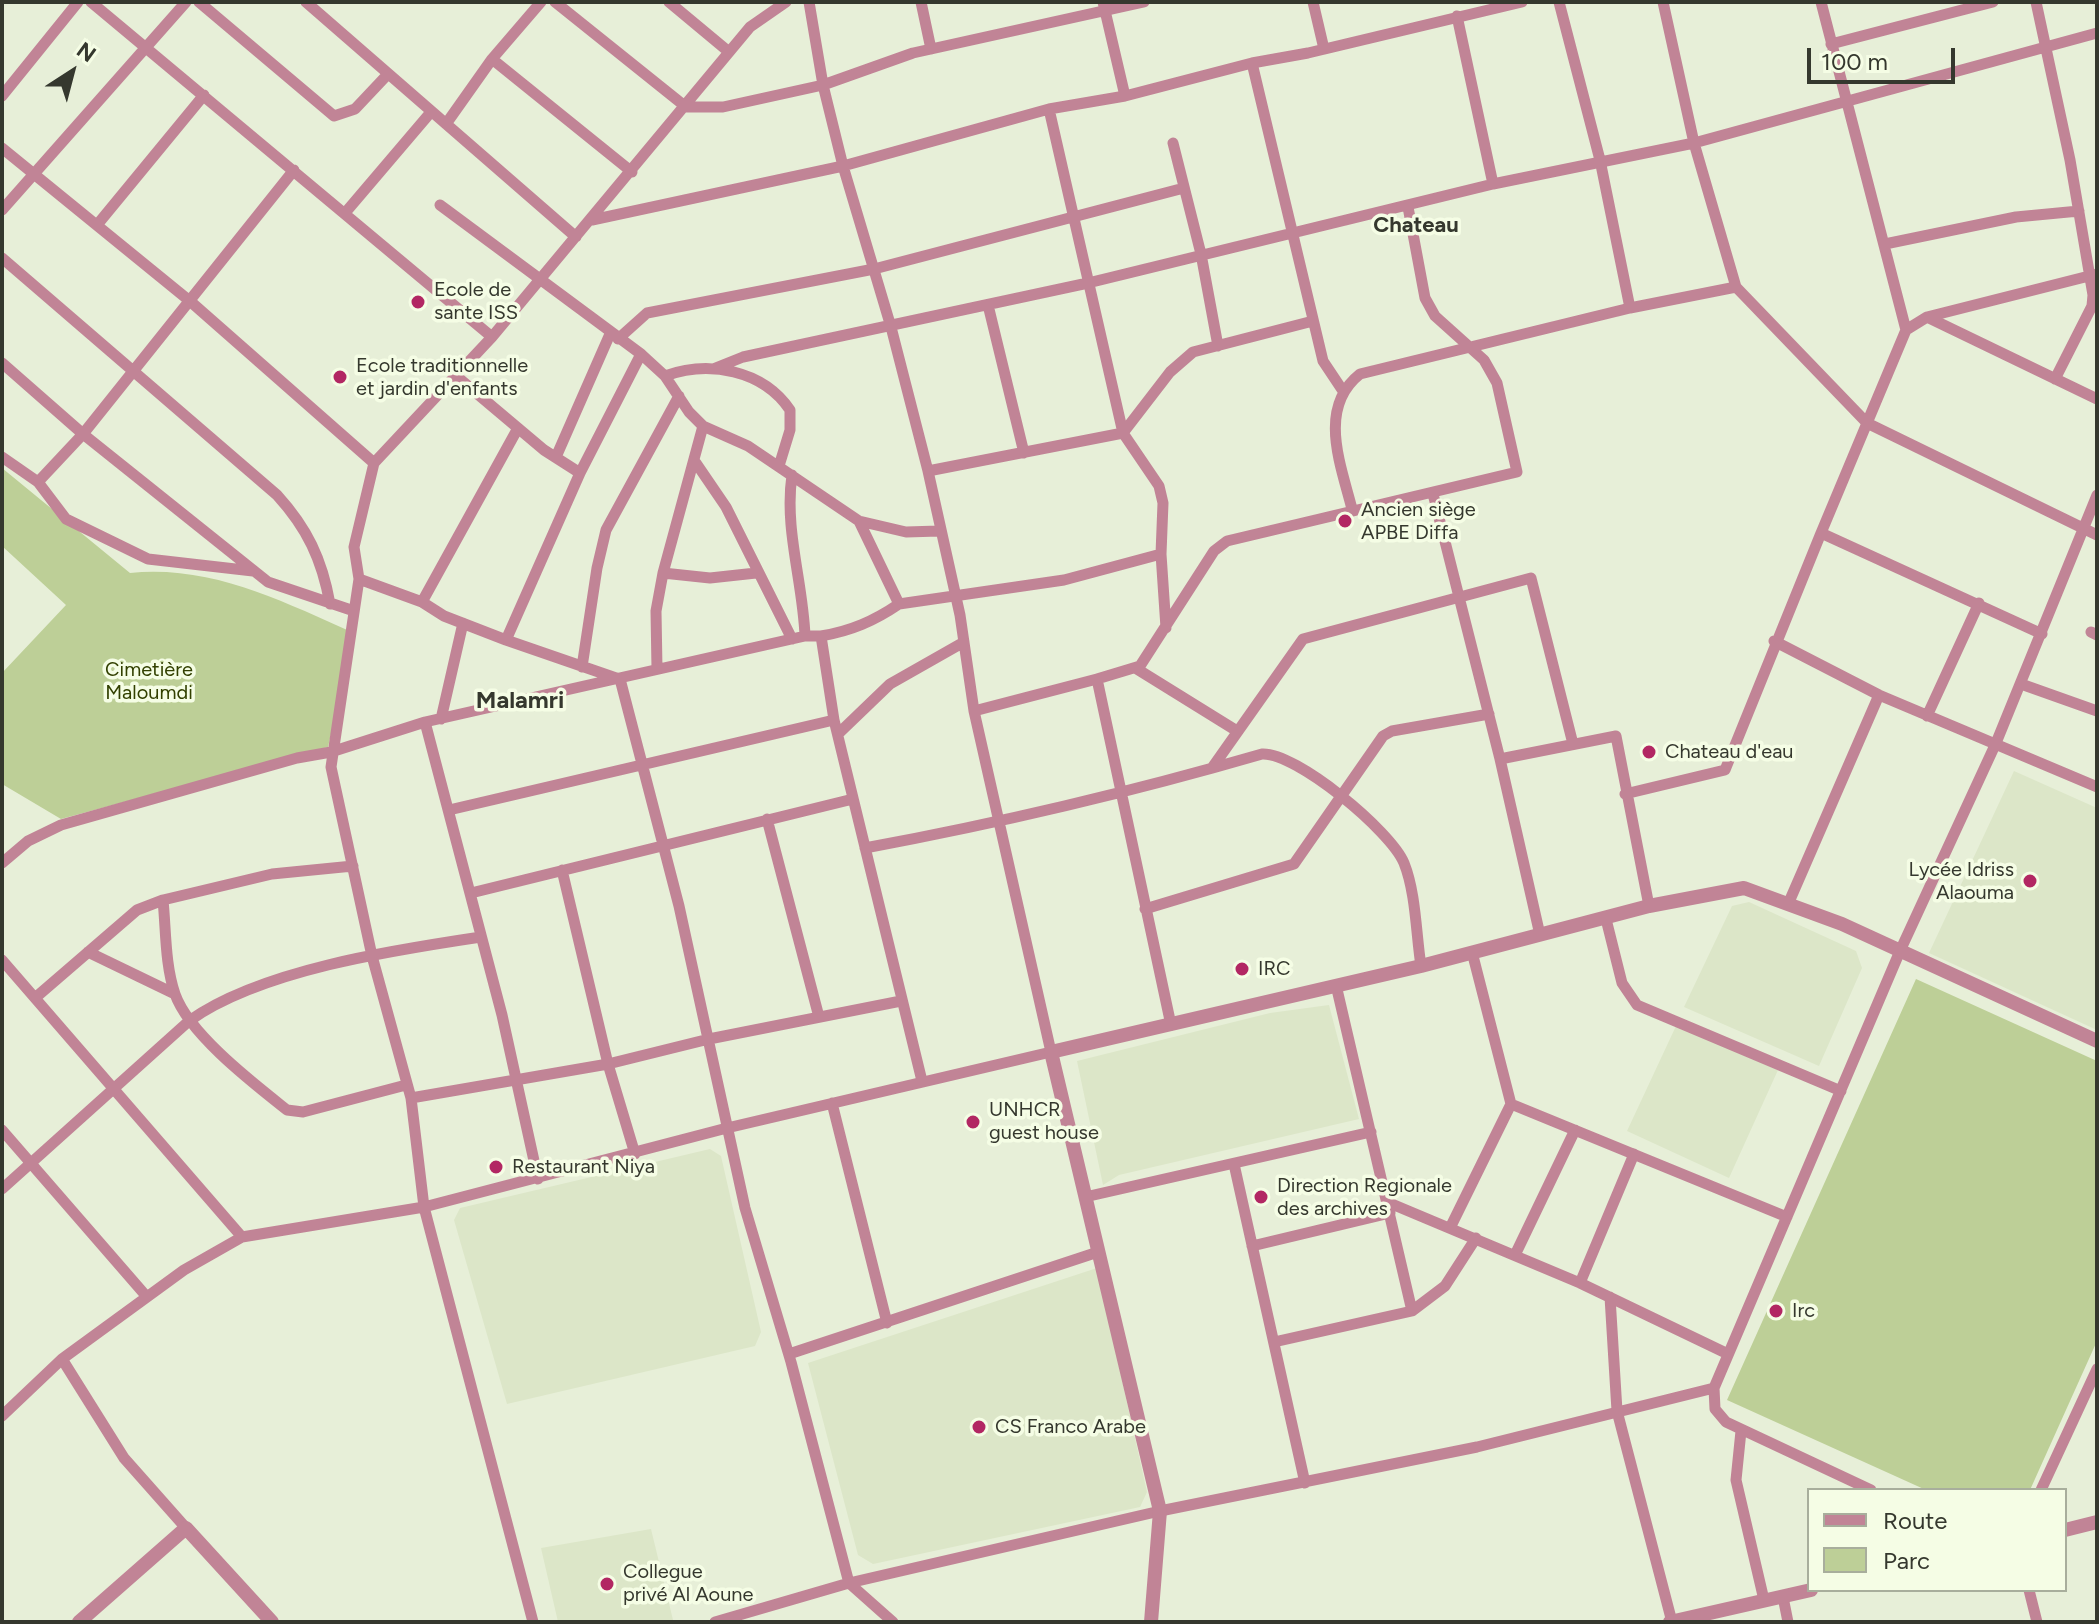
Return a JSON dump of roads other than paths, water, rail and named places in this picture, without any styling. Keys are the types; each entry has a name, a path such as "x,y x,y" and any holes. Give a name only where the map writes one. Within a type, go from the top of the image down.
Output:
{"street":[{"path":"2,96 78,2"},
{"path":"91,2 492,337"},
{"path":"2,210 186,2"},
{"path":"199,2 334,116 355,109 388,74"},
{"path":"306,2 576,237"},
{"path":"446,124 492,59 541,2"},
{"path":"555,2 686,107 723,107 823,85 931,49 1104,6 1144,2"},
{"path":"669,2 729,52"},
{"path":"533,1622 424,1207 411,1098 372,956 331,752 359,579 354,547 374,463 492,337 750,27 786,2"},
{"path":"809,2 823,85 843,166 891,327 928,471 955,594 974,711 1160,1511 1151,1622"},
{"path":"921,2 931,49"},
{"path":"1313,2 1324,49"},
{"path":"591,220 843,166 1049,109 1125,96 1252,63 1324,49 1506,3 1522,2"},
{"path":"1559,2 1600,160 1630,308"},
{"path":"1663,2 1694,143 1736,287 1867,423 2097,535"},
{"path":"1821,2 1906,330"},
{"path":"1831,44 1993,2"},
{"path":"2036,2 2048,46 2094,274 2092,306 2055,379"},
{"path":"1104,6 1125,96"},
{"path":"1457,16 1493,184"},
{"path":"713,369 743,357 1088,283 1493,184 1694,143 2097,33"},
{"path":"492,59 632,172"},
{"path":"1252,63 1323,361 1343,391"},
{"path":"97,225 204,95"},
{"path":"1049,109 1123,433 1159,486 1163,503 1161,554 1166,628"},
{"path":"345,213 431,112"},
{"path":"1173,143 1201,254 1218,346"},
{"path":"2,148 191,302 374,463"},
{"path":"38,482 83,434 294,170"},
{"path":"556,457 614,337 647,313 874,269 1184,188"},
{"path":"440,205 614,337 641,354 665,376 703,426 724,433 779,466 859,521 906,532 939,531"},
{"path":"974,711 1137,669 1220,545 1254,532 1433,494 1517,472 1497,383 1484,360 1428,306 1408,207"},
{"path":"1885,244 2016,217 2079,211"},
{"path":"2,258 277,495 301,522 318,556 330,604"},
{"path":"1625,794 1725,770 1774,641 1906,330 1927,317 2094,274"},
{"path":"1352,509 1334,424 1343,391 1360,374 1470,345 1736,287"},
{"path":"988,305 1024,453"},
{"path":"1927,317 2097,399"},
{"path":"928,471 1123,433 1177,365 1193,352 1313,321"},
{"path":"506,640 580,473 641,354"},
{"path":"2,363 83,434 253,571 290,592 354,611"},
{"path":"665,376 686,368 713,369 752,377 783,399 791,418 779,466"},
{"path":"455,375 518,428 580,473"},
{"path":"582,667 606,530 679,396"},
{"path":"657,669 656,611 663,573 678,513 696,463 703,426"},
{"path":"422,602 518,428"},
{"path":"2,457 38,482 66,519 148,559 253,571"},
{"path":"696,463 726,507 756,573 767,587 792,639"},
{"path":"792,475 790,524 803,602 805,636"},
{"path":"1433,494 1500,759 1540,935"},
{"path":"1867,1488 1741,1431 1715,1409 1714,1388 1900,951 1996,743 2097,495"},
{"path":"859,521 899,604"},
{"path":"1821,533 2042,634"},
{"path":"2,863 28,841 61,825 297,758 331,752 425,722 805,636 847,632 878,619 899,604 1064,580 1161,554"},
{"path":"663,573 710,578 756,573"},
{"path":"1211,768 1303,639 1458,595 1531,578 1573,744"},
{"path":"359,579 422,602 506,640 620,679"},
{"path":"1927,716 1979,603"},
{"path":"441,719 463,623"},
{"path":"821,636 834,720 922,1081"},
{"path":"1774,641 1879,695 2097,787"},
{"path":"838,734 890,684 964,642"},
{"path":"1137,669 1237,731"},
{"path":"620,679 663,844 745,1208 789,1354 849,1583 893,1622"},
{"path":"1097,679 1119,795 1171,1025"},
{"path":"2021,684 2097,711"},
{"path":"1789,902 1879,695"},
{"path":"1145,909 1294,864 1377,744 1392,731 1489,714"},
{"path":"449,810 834,720"},
{"path":"425,722 517,1078 538,1179"},
{"path":"1500,759 1616,736 1649,906"},
{"path":"865,848 1000,823 1119,795 1262,754 1277,755 1342,796 1396,850 1406,866 1421,966"},
{"path":"471,893 853,799"},
{"path":"767,819 819,1017"},
{"path":"35,998 137,910 163,900 272,874 353,866"},
{"path":"562,870 608,1064 635,1154"},
{"path":"2,1416 62,1359 184,1270 242,1237 424,1207 727,1128 1421,966 1649,906 1744,888 1789,902 2097,1041"},
{"path":"163,900 169,967 175,994 189,1021 292,1112 406,1085"},
{"path":"1606,919 1625,993 1644,1010 1841,1091"},
{"path":"2,1189 189,1021 216,1002 244,989 372,956 481,937"},
{"path":"88,952 175,994"},
{"path":"1451,1226 1511,1104 1472,952"},
{"path":"2,960 242,1237"},
{"path":"1336,985 1412,1311"},
{"path":"411,1098 608,1064 709,1039 901,1001"},
{"path":"832,1103 887,1323"},
{"path":"1511,1104 1787,1217"},
{"path":"2,1130 147,1297"},
{"path":"1515,1255 1575,1130"},
{"path":"1085,1197 1371,1132"},
{"path":"1580,1283 1634,1154"},
{"path":"1234,1164 1305,1483"},
{"path":"1252,1246 1389,1207 1451,1226 1728,1354"},
{"path":"1274,1342 1412,1311 1445,1286 1476,1238"},
{"path":"789,1354 1098,1252"},
{"path":"1610,1297 1617,1411 1671,1622 1807,1591"},
{"path":"62,1359 124,1458 272,1622"},
{"path":"2042,1488 2097,1369"},
{"path":"715,1622 849,1583 1160,1511 1477,1447 1714,1388"},
{"path":"1741,1431 1736,1480 1764,1600"},
{"path":"2067,1530 2097,1522"},
{"path":"79,1622 186,1528"},
{"path":"2030,1592 2037,1622"},
{"path":"1783,1597 1788,1622"}],"place":[{"name":"Ecole de sante ISS","path":"418,302"},
{"name":"Ecole traditionnelle et jardin d'enfants","path":"340,377"},
{"name":"Ancien siège APBE Diffa","path":"1345,521"},
{"name":"Chateau d'eau","path":"1649,752"},
{"name":"Lycée Idriss Alaouma","path":"2030,881"},
{"name":"IRC","path":"1242,969"},
{"name":"UNHCR guest house","path":"973,1122"},
{"name":"Restaurant Niya","path":"496,1167"},
{"name":"Direction Regionale des archives","path":"1261,1197"},
{"name":"Irc","path":"1776,1311"},
{"name":"CS Franco Arabe","path":"979,1427"},
{"name":"Collegue privé Al Aoune","path":"607,1584"}],"district":[{"name":"Chateau","path":"1416,226"},
{"name":"Malamri","path":"520,701"}],"park label":[{"name":"Cimetière Maloumdi","path":"149,682"}]}
